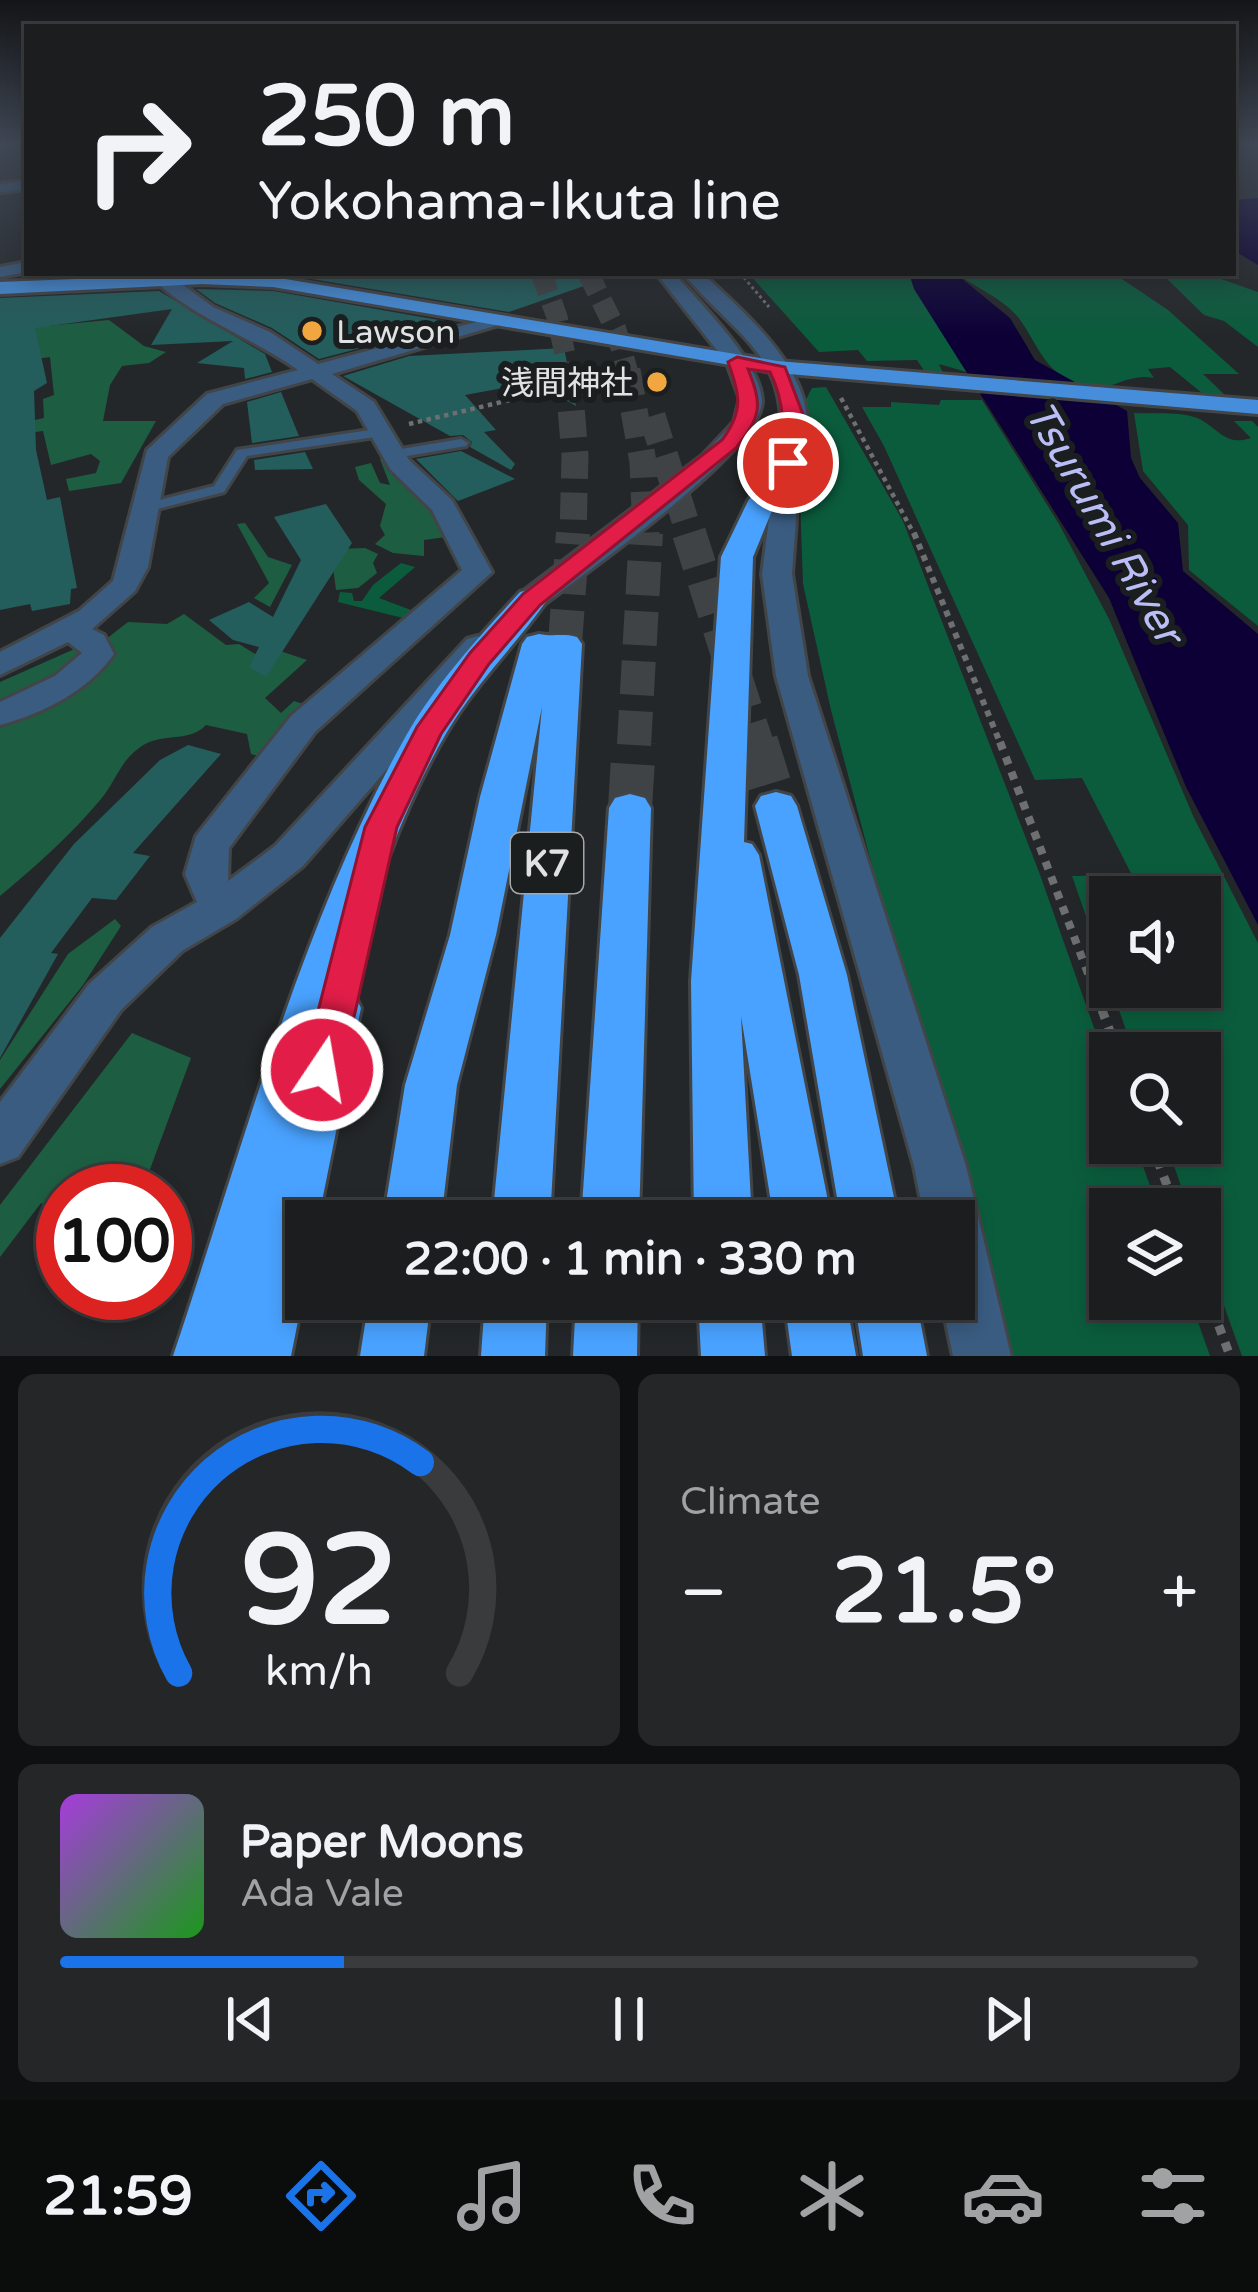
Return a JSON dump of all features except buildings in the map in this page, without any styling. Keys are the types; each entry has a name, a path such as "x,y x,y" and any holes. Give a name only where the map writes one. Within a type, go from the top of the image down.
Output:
{"highway":[{"path":"722,1200 715,981 736,557 762,501 788,463"},
{"path":"206,1356 332,953 381,827 427,734 480,658 545,629"},
{"path":"415,1200 431,1085 473,935 500,797 545,629"},
{"name":"K7","path":"522,1200 545,629"},
{"path":"726,750 740,877 799,1200"},
{"path":"776,806 823,975 867,1200"},
{"name":"K7","path":"611,1200 630,808"},
{"path":"259,1356 381,827"},
{"path":"392,1356 397,1320"},
{"path":"513,1356 515,1320"},
{"path":"605,1356 606,1320"},
{"path":"731,1320 734,1356"},
{"path":"818,1320 824,1356"},
{"path":"889,1320 895,1356"}],"main road":[{"path":"0,288 162,277 290,284 837,378 1258,407"}],"street":[{"path":"0,1142 105,997 167,939 220,908 289,856 462,659 545,629 745,424 751,399 737,362 667,276"},
{"path":"695,276 776,367 793,399 795,420 777,574 792,676 947,1200"},
{"path":"162,277 206,311 262,336 366,407 442,506 477,572 303,724 210,846 205,874 220,908"},
{"path":"0,664 68,630 125,585 134,567 156,455 196,413 235,391 495,322"},
{"path":"0,714 64,686 90,666 98,654 93,642 68,630"},
{"path":"974,1320 982,1356"}],"lane":[{"path":"145,508 219,489 242,453 387,439 461,443"}],"path":[{"path":"743,276 776,316"},
{"path":"387,439 527,396 532,386 575,383 645,364 660,350"},
{"path":"837,378 955,621 1110,1032"},
{"path":"1217,1320 1230,1356"}],"green space":[{"path":"751,276 910,276 970,373 939,364 945,378 929,378 917,360 867,361 858,350 819,352"},
{"path":"960,276 1117,276 1168,310 1239,374 1203,374 1225,395 1202,393 1170,367 1148,369 1154,378 1106,387 1075,383 1053,369 1018,317"},
{"path":"1164,276 1213,276 1258,292 1258,347 1224,321 1204,315"},
{"path":"109,320 144,346 166,352 149,363 122,366 110,385 103,421 156,421 121,483 69,491 66,479 96,473 100,461 91,454 51,465 43,431 28,433 26,422 44,418 43,399 54,395 50,357 0,364 14,329"},
{"path":"826,387 903,521 1039,872 1096,1032 1089,1032 1089,1164 1142,1164 1151,1188 1089,1188 1089,1320 1197,1320 1210,1356 994,1356 975,1268 975,1200 960,1200 831,710 803,584 799,469 802,407 812,388"},
{"path":"941,400 982,400 1059,524 1109,619 1194,818 1258,943 1258,1356 1242,1356 1221,1298 1221,1188 1182,1188 1173,1164 1221,1164 1221,1032 1127,1032 1118,1008 1221,1008 1221,876 1089,876 1089,925 1072,876 1132,875 1082,778 1035,780 862,407 891,407 891,402 939,405"},
{"path":"1134,413 1190,416 1235,440 1251,438 1234,421 1252,421 1258,427 1258,626 1189,570 1188,525 1143,471"},
{"path":"389,456 436,510 446,537 424,540 424,556 393,553 375,544 385,535 380,526 386,504 359,480 355,467 371,463 380,483 390,485 380,459"},
{"path":"245,523 268,557 292,565 270,607 254,598 269,583 237,524"},
{"path":"365,548 378,554 373,563 377,573 358,588 336,590 332,560 340,549"},
{"path":"401,563 415,567 379,598 411,610 403,618 338,602 340,592 352,593 354,601 362,601 373,585"},
{"path":"184,614 226,645 239,644 255,654 271,648 307,660 265,698 281,713 294,701 309,706 264,757 251,754 247,734 206,725 191,734 147,743 127,760 77,825 0,896 0,722 128,622 167,624"},
{"path":"79,647 84,657 74,669 0,705 0,682"},
{"path":"115,919 121,926 83,985 0,1089 0,1060 68,954"},
{"path":"132,1033 191,1058 152,1164 36,1164 36,1210 0,1257 0,1205"}],"water":[{"path":"1236,209 1258,209 1258,265 1236,252"},
{"name":"Tsurumi River","path":"910,276 959,276 1010,318 1035,360 1127,411 1131,458 1140,478 1178,523 1183,571 1258,634 1258,925 1186,787 1109,598"}],"tunnel":[{"path":"542,276 569,373"},
{"path":"589,276 616,330 628,373"},
{"path":"568,370 575,456 573,536"},
{"path":"627,370 643,462 646,534"},
{"path":"652,416 690,536"},
{"path":"565,644 573,533"},
{"path":"689,533 757,745"},
{"path":"634,745 646,534"},
{"path":"630,808 634,742"},
{"path":"756,742 776,806"}],"place":[{"name":"Lawson","path":"312,331"},
{"name":"浅間神社","path":"657,382"}],"route":[{"path":"322,1070 381,827 427,734 480,658 532,599 729,444 745,424 751,399 737,362 776,367 793,399 795,420 788,463"}]}
